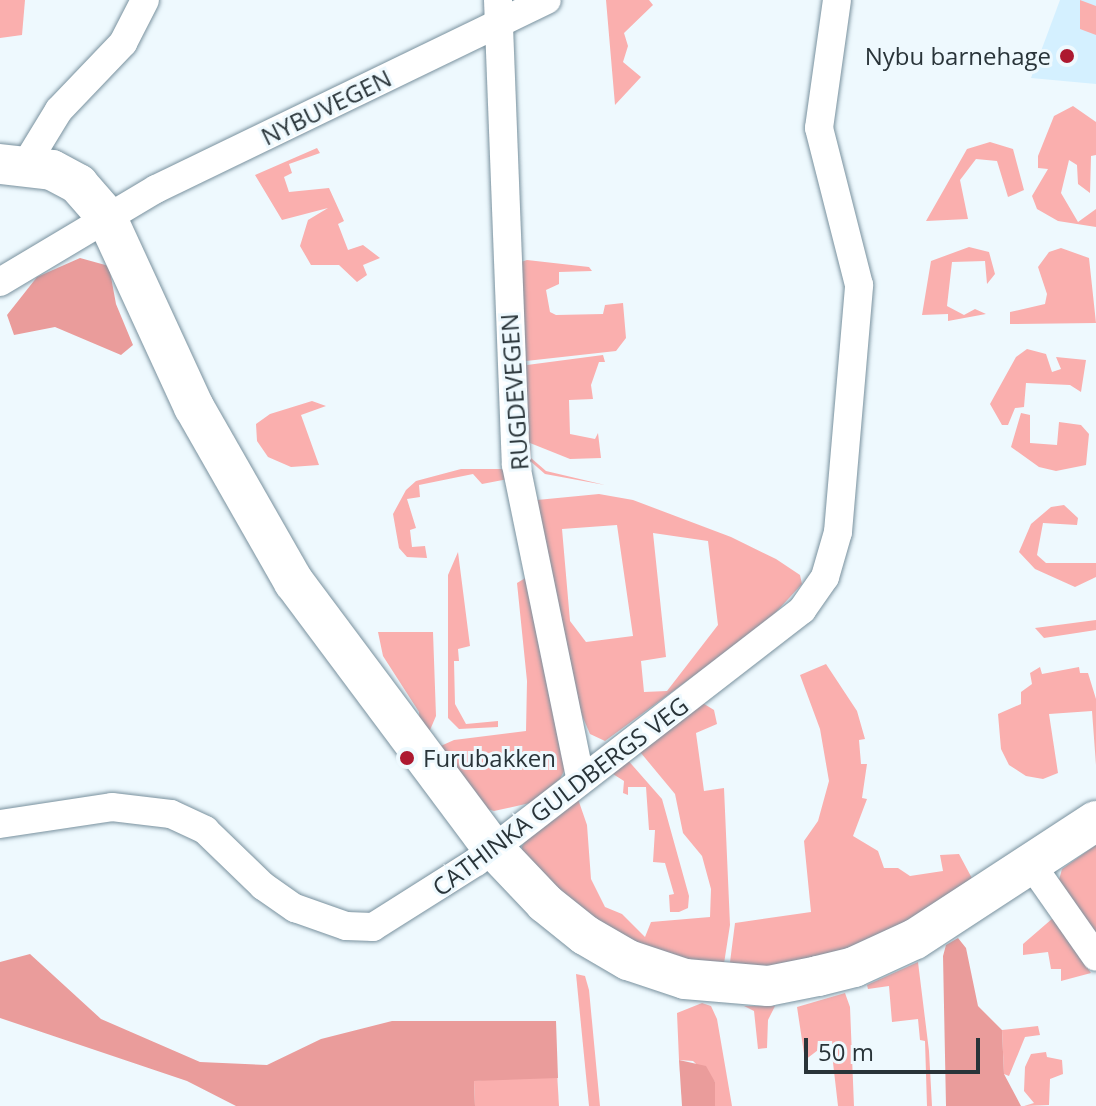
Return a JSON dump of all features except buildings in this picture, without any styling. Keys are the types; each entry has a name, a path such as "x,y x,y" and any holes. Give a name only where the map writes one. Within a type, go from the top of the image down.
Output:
{"street":[{"path":"13,164 123,43 145,0"},
{"name":"NYBUVEGEN","path":"0,282 106,216 498,10 547,0"},
{"name":"CATHINKA GULDBERGS VEG","path":"0,824 112,807 171,814 205,830 263,886 295,908 364,928 412,906 768,639 802,610 825,577 846,465 859,285 819,128 837,0"},
{"name":"RUGDEVEGEN","path":"498,10 516,465 580,778"},
{"path":"13,164 52,170 78,184 106,216 194,407 261,531 331,635 491,846 545,903 585,935 656,971 724,986 768,986 854,967 915,939 1096,821"},
{"path":"1031,864 1096,957"}],"shaded area":[{"path":"0,0 25,0 22,35 0,38"},
{"path":"606,0 649,0 653,5 624,33 628,46 623,62 641,77 615,105"},
{"name":"Nybu barnehage","path":"1060,0 1096,0 1096,84 1031,78"},
{"path":"1080,0 1096,6 1096,35 1080,29"},
{"path":"1073,106 1096,122 1096,155 1091,156 1090,193 1078,184 1077,165 1069,160 1061,193 1078,222 1096,209 1096,227 1058,221 1037,209 1032,196 1048,169 1038,168 1038,156 1054,116"},
{"path":"990,142 1013,149 1024,190 1008,197 997,161 976,159 960,180 968,219 926,221 967,149"},
{"path":"317,148 320,153 289,164 292,173 284,177 289,192 329,188 344,221 338,224 348,250 363,245 380,258 363,265 367,275 357,282 339,265 311,265 300,246 308,220 328,208 282,220 255,175"},
{"path":"969,247 989,252 995,274 987,284 985,261 952,262 947,306 964,315 975,309 986,314 948,321 948,314 922,315 931,261"},
{"path":"1061,248 1089,258 1096,323 1010,324 1010,312 1045,304 1047,294 1038,267 1049,252"},
{"path":"80,258 109,266 116,304 133,345 121,355 55,327 14,335 7,315 37,277"},
{"path":"527,260 589,267 592,271 559,272 559,284 546,290 550,312 556,315 603,314 605,305 623,303 626,338 616,351 526,361 527,365 603,355 605,362 599,362 591,385 593,399 569,400 570,434 595,439 598,433 601,458 570,459 530,443 531,458 546,471 605,485 545,474 529,460 521,262"},
{"path":"1027,349 1046,354 1052,372 1061,369 1056,357 1086,360 1081,392 1070,385 1026,383 1024,407 1015,408 1008,425 1002,425 990,404 1016,357"},
{"path":"312,401 326,406 301,415 319,465 291,467 268,457 257,441 256,424 270,414"},
{"path":"1021,413 1030,415 1030,443 1057,445 1059,422 1081,425 1089,434 1086,465 1056,471 1039,467 1011,447"},
{"path":"461,469 505,469 508,479 482,484 473,474 419,485 420,497 407,499 416,528 410,530 412,547 425,546 427,558 407,557 399,548 393,514 406,490 416,481"},
{"path":"599,494 633,500 731,537 776,559 800,575 802,584 766,623 605,741 590,734 581,713 537,500","holes":["617,525 633,636 586,642 570,621 562,529","653,533 708,541 718,625 667,691 644,692 641,661 666,657"]},
{"path":"1064,505 1078,518 1077,525 1043,523 1037,555 1046,563 1096,563 1096,577 1075,587 1035,569 1019,552 1031,524 1051,507"},
{"path":"458,552 470,646 458,649 459,661 454,661 455,704 466,724 498,721 498,727 459,729 448,718 448,575"},
{"path":"527,577 567,765 560,779 530,803 494,811 480,807 434,749 454,740 526,731 527,681 517,583"},
{"path":"1096,620 1096,630 1044,638 1035,628"},
{"path":"378,632 433,632 436,716 430,730 420,728 419,712 383,656"},
{"path":"826,664 857,711 865,739 859,740 861,764 867,764 862,798 867,799 853,836 878,851 884,868 898,868 910,876 943,871 940,855 959,854 974,882 842,959 729,970 735,923 811,912 804,841 818,821 829,781 820,729 800,675"},
{"path":"1040,667 1042,674 1079,667 1080,673 1088,673 1096,699 1096,765 1092,711 1049,714 1058,773 1043,779 1026,776 1009,765 1001,749 998,714 1021,704 1021,692 1032,684 1030,673"},
{"path":"701,702 714,710 717,724 696,733 704,791 724,788 730,925 723,970 639,952 522,861 522,846 532,833 578,799 587,825 591,879 605,907 622,914 645,937 651,922 710,917 711,889 702,856 683,833 675,794 636,747"},
{"path":"626,758 662,799 689,896 688,908 679,912 670,912 669,895 674,894 665,863 653,862 655,830 649,830 646,787 628,787 628,795 623,793 624,781 613,774"},
{"path":"1096,845 1096,935 1059,880 1062,869"},
{"path":"1053,918 1091,973 1061,981 1061,969 1051,969 1048,952 1023,955 1023,944"},
{"path":"958,938 966,948 978,1006 1002,1030 1004,1074 1021,1106 946,1106 943,956 946,945"},
{"path":"30,954 101,1019 200,1062 267,1065 321,1039 392,1021 556,1021 558,1078 474,1081 475,1106 236,1106 187,1081 0,1018 0,962"},
{"path":"918,962 932,1106 927,1106 925,1041 920,1040 918,1019 892,1022 889,986 868,989 867,985"},
{"path":"576,974 585,976 589,990 600,1106 589,1106"},
{"path":"845,993 850,1007 854,1106 838,1106 832,1054 822,1047 805,1060 797,1007"},
{"path":"702,1003 711,1006 717,1019 732,1106 715,1106 715,1082 693,1061 679,1060 677,1013"},
{"path":"744,1006 775,1006 768,1020 767,1048 758,1049 754,1011"},
{"path":"1038,1026 1040,1035 1025,1037 1009,1076 1004,1074 1002,1030"},
{"path":"1046,1052 1047,1057 1062,1060 1063,1074 1050,1079 1049,1105 1024,1106 1034,1103 1024,1091 1025,1067 1031,1054"},
{"path":"679,1060 706,1066 715,1082 715,1106 682,1106"},
{"path":"557,1072 559,1106 475,1106 474,1081"}],"place":[{"name":"Nybu barnehage","path":"1067,56"},
{"name":"Furubakken","path":"407,758"}]}
